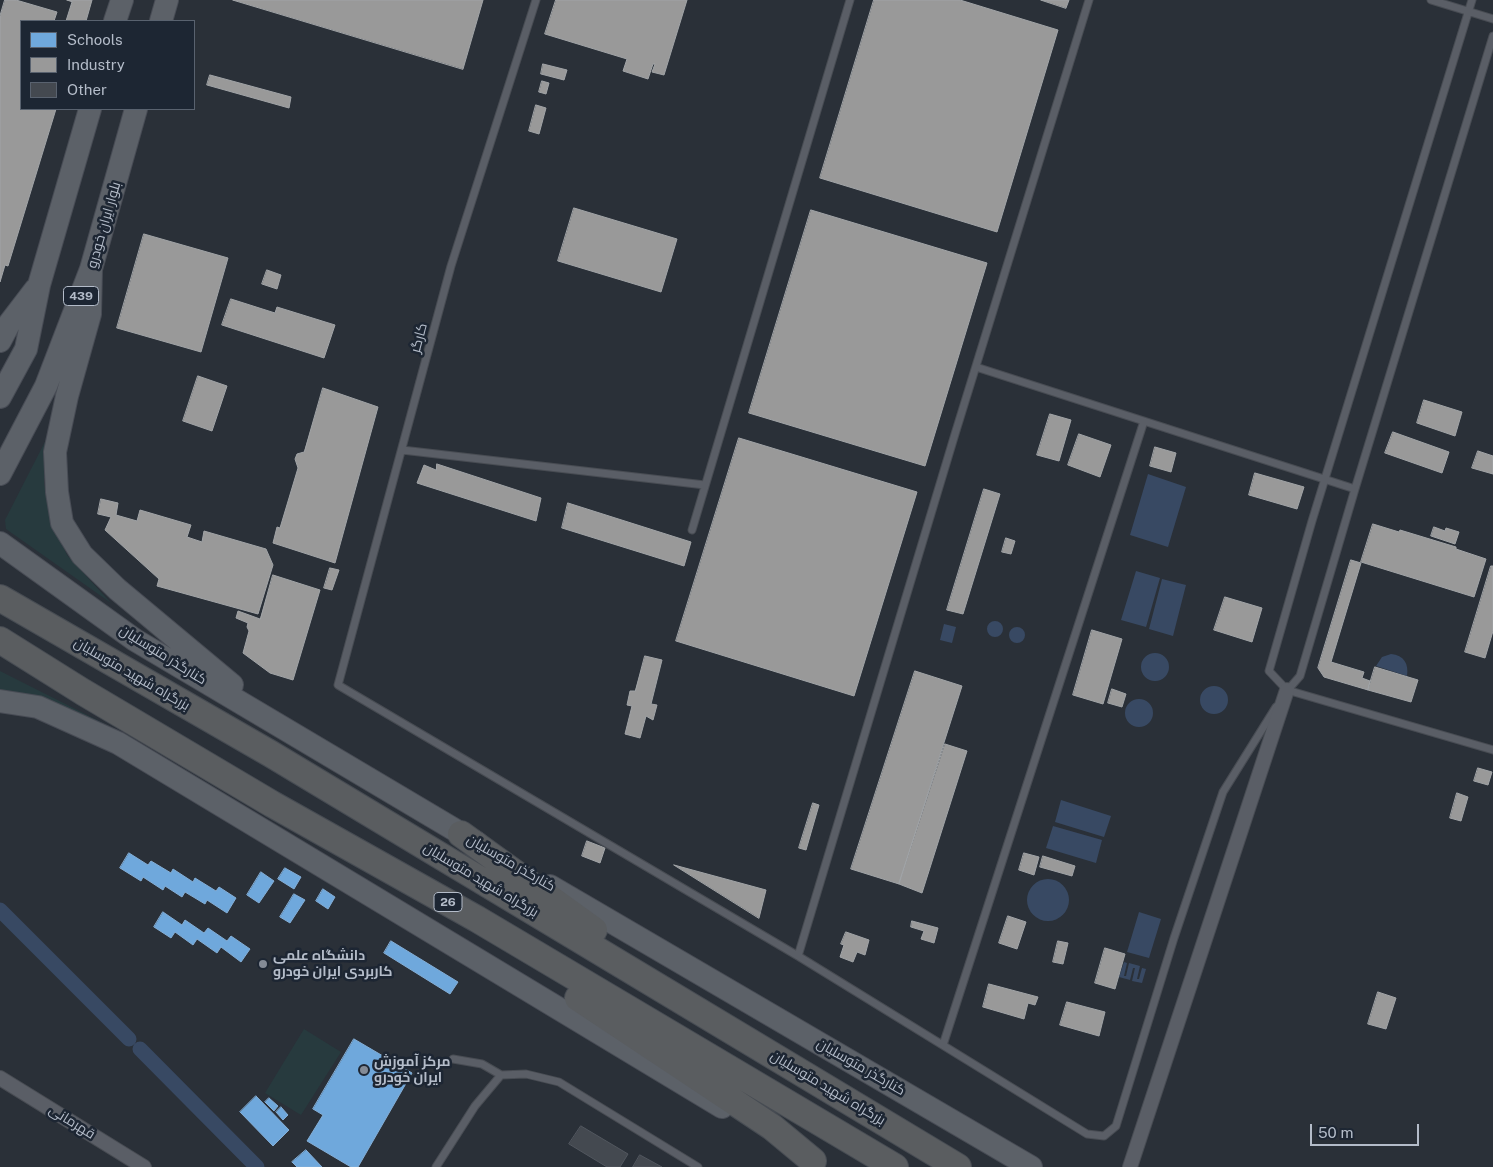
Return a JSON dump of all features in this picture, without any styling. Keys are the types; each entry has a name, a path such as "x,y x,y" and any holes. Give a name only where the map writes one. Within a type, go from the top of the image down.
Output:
{"highway":[{"name":"بزرگراه شهید متوسلیان","path":"0,598 271,754 958,1167"},
{"name":"26","path":"0,640 83,692 272,804 477,919 896,1167"},
{"path":"460,834 743,1037"},
{"path":"477,919 558,985 772,1127 818,1164"}],"main road":[{"path":"116,20 122,0"},
{"path":"161,20 167,0"},
{"path":"0,397 26,349 39,286 90,110"},
{"name":"بلوار ایران خودرو","path":"0,474 46,386 91,269 136,110"},
{"path":"91,269 90,314 67,396 55,452 57,492 62,523 82,555 117,589 282,728"},
{"path":"0,341 9,324 39,286"},
{"name":"کنارگذر متوسلیان","path":"0,543 135,640 460,834 1031,1167"},
{"path":"0,701 38,707 118,743 668,1076 818,1164"}],"street":[{"path":"1130,1167 1287,690"},
{"name":"قهرمانی","path":"0,1078 144,1167"}],"lane":[{"name":"کارگر","path":"536,0 451,266 338,685 798,956"},
{"path":"692,530 850,0"},
{"path":"1089,0 798,956 1087,1134 1104,1136 1116,1126 1174,938 1224,792 1287,690 1300,676 1493,36"},
{"path":"1431,0 1493,19"},
{"path":"1472,0 1325,479 1269,671 1287,690 1493,750"},
{"path":"976,367 1355,489"},
{"path":"943,1045 1144,421"},
{"path":"402,450 705,485"},
{"path":"453,1058 482,1064 501,1075 526,1074 560,1082 698,1167"},
{"path":"436,1167 475,1106 501,1075"}],"green space":[{"path":"54,424 47,452 44,483 50,517 67,555 111,603 6,529 5,520"},
{"path":"0,671 111,727 52,702 0,694"},
{"path":"304,1029 341,1052 301,1115 265,1093"}],"water":[{"path":"1148,474 1186,487 1168,547 1130,535"},
{"path":"1136,571 1160,578 1146,627 1121,620"},
{"path":"1162,579 1186,585 1173,636 1149,629"},
{"path":"995,621 1001,623 1003,629 1001,635 995,637 989,635 987,629 989,623"},
{"path":"944,624 956,627 952,643 940,640"},
{"path":"1017,627 1023,629 1025,635 1023,641 1017,643 1011,641 1009,635 1011,629"},
{"path":"1155,653 1165,657 1169,667 1165,677 1155,681 1145,677 1141,667 1145,657"},
{"path":"1391,654 1399,656 1405,661 1407,676 1376,666 1382,657"},
{"path":"1214,686 1224,690 1228,700 1224,710 1214,714 1204,710 1200,700 1204,690"},
{"path":"1139,699 1149,703 1153,713 1149,723 1139,727 1129,723 1125,713 1129,703"},
{"path":"1061,800 1111,816 1104,837 1055,822"},
{"path":"1053,826 1102,840 1096,863 1046,848"},
{"path":"1048,879 1063,885 1069,900 1063,915 1048,921 1033,915 1027,900 1033,885"},
{"path":"1139,912 1161,919 1149,958 1127,952"},
{"path":"1124,962 1127,963 1124,976 1126,976 1129,963 1140,966 1137,979 1139,979 1142,968 1146,969 1142,983 1132,981 1135,968 1133,968 1130,980 1119,977"}],"building: Schools":[{"path":"129,853 148,865 151,861 171,873 173,869 193,882 195,878 216,891 219,887 236,898 227,913 207,900 205,904 185,892 182,897 165,886 163,890 143,877 141,881 120,868"},
{"path":"285,868 301,877 294,889 278,879"},
{"path":"261,872 274,881 259,903 247,895"},
{"path":"323,889 335,897 328,909 316,901"},
{"path":"294,894 305,900 290,923 280,917"},
{"path":"163,912 182,925 185,920 204,933 208,928 227,941 231,936 250,949 241,962 221,947 217,953 197,939 193,945 175,932 171,938 154,927"},
{"path":"391,941 458,982 450,994 384,953"},
{"path":"354,1039 412,1073 358,1167 351,1167 307,1141 323,1115 313,1109"},
{"path":"256,1096 289,1130 273,1146 240,1112"},
{"path":"269,1098 278,1106 274,1111 265,1102"},
{"path":"281,1107 288,1115 283,1120 276,1112"},
{"path":"306,1150 322,1167 297,1167 292,1162"}],"building: Industry":[{"path":"5,0 16,0 57,12 54,20 20,20 20,110 56,110 8,266 5,265 0,282 0,16"},
{"path":"67,0 92,0 86,20 66,20 72,2"},
{"path":"233,0 483,0 463,69"},
{"path":"556,0 687,0 664,75 652,72 655,64 653,64 648,79 623,71 627,59 545,34"},
{"path":"874,0 960,0 1058,30 997,232 820,178"},
{"path":"1041,0 1069,0 1066,8"},
{"path":"543,64 567,70 564,80 541,74"},
{"path":"210,75 291,97 289,108 207,85"},
{"path":"542,81 549,83 546,94 539,92"},
{"path":"536,105 546,108 539,134 529,131"},
{"path":"574,208 677,239 661,292 558,261"},
{"path":"811,210 987,263 925,466 749,413"},
{"path":"144,234 228,258 201,352 117,328"},
{"path":"267,270 281,275 277,289 262,284"},
{"path":"231,299 275,313 277,307 335,325 324,358 222,325"},
{"path":"198,376 227,386 212,431 183,421"},
{"path":"323,388 378,407 335,563 273,543 277,527 280,528 298,468 295,459 297,454 304,452"},
{"path":"1424,400 1462,412 1455,436 1417,423"},
{"path":"1050,414 1071,420 1059,461 1037,455"},
{"path":"1393,432 1449,452 1442,473 1385,453"},
{"path":"1079,434 1111,445 1100,477 1068,465"},
{"path":"739,438 917,492 854,696 676,641"},
{"path":"1155,447 1176,453 1171,472 1150,466"},
{"path":"1478,451 1493,456 1493,474 1472,468"},
{"path":"437,464 541,498 536,521 417,483 424,465 436,470"},
{"path":"1255,473 1304,487 1297,509 1249,495"},
{"path":"984,489 1000,494 963,614 947,610"},
{"path":"101,499 118,503 116,515 137,521 140,510 191,525 187,537 202,542 204,531 266,549 273,565 258,614 157,586 159,579 105,530 111,517 98,514"},
{"path":"568,503 691,542 684,566 562,528"},
{"path":"1373,524 1456,547 1456,549 1486,559 1474,597 1361,562"},
{"path":"1434,527 1445,531 1446,528 1459,532 1455,544 1431,536"},
{"path":"1006,538 1015,541 1011,554 1002,552"},
{"path":"1351,560 1361,563 1331,662 1364,672 1362,678 1370,681 1368,690 1324,677 1318,668"},
{"path":"1491,566 1493,566 1493,631 1485,658 1465,652"},
{"path":"330,568 339,570 332,590 324,588"},
{"path":"273,575 320,590 293,680 270,673 243,653 249,631 248,623 236,618 238,611 260,619"},
{"path":"1225,597 1262,608 1252,642 1214,630"},
{"path":"1092,630 1122,639 1103,704 1073,695"},
{"path":"645,656 662,660 651,704 657,705 653,720 646,716 640,738 625,734 632,706 627,705 630,691 635,691"},
{"path":"1375,667 1418,680 1411,702 1368,690"},
{"path":"915,671 962,686 899,884 851,869"},
{"path":"1112,689 1126,694 1122,707 1108,703"},
{"path":"945,744 967,751 922,893 899,884"},
{"path":"1478,768 1492,772 1488,785 1474,781"},
{"path":"1457,793 1468,797 1461,821 1450,818"},
{"path":"813,803 819,805 806,850 799,848"},
{"path":"587,841 605,848 600,863 582,856"},
{"path":"1024,853 1039,857 1034,875 1019,870"},
{"path":"1043,856 1075,866 1072,876 1040,867"},
{"path":"674,865 766,890 759,918"},
{"path":"1008,916 1026,922 1017,949 999,943"},
{"path":"912,921 938,928 934,943 921,939 924,931 911,927"},
{"path":"846,932 869,940 865,955 857,952 853,962 840,957 844,945 841,944"},
{"path":"1058,941 1068,943 1063,964 1053,962"},
{"path":"1105,948 1125,954 1115,989 1095,983"},
{"path":"989,984 1038,997 1035,1005 1028,1003 1024,1019 983,1007"},
{"path":"1378,992 1396,998 1386,1029 1368,1024"},
{"path":"1067,1002 1105,1012 1099,1036 1060,1025"}],"building: Other":[{"path":"581,1126 628,1154 620,1167 607,1167 569,1144"},
{"path":"640,1155 662,1167 633,1167"}],"waterway":[{"path":"0,910 129,1039"},
{"path":"140,1049 257,1167"}],"place":[{"name":"دانشگاه علمی کاربردی ایران خودرو","path":"263,964"},
{"name":"مرکز آموزش ایران خودرو","path":"364,1070"}]}
